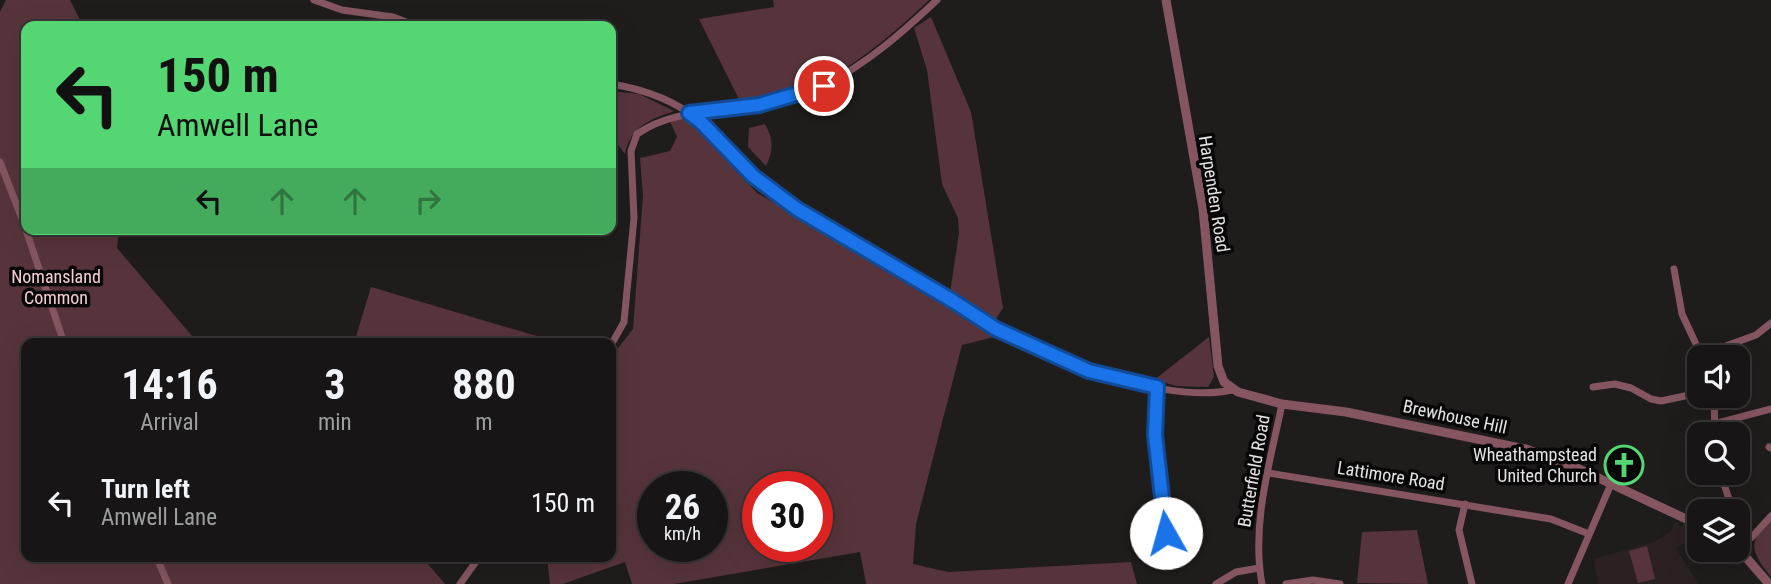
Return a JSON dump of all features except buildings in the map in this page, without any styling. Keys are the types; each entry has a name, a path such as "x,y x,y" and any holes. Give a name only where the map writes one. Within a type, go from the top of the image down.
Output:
{"street":[{"path":"314,0 342,10 404,21"},
{"path":"615,338 624,322 628,286 634,218 631,167 637,134 666,118 759,105 824,86 851,70 937,0"},
{"name":"Harpenden Road","path":"1166,0 1203,209 1220,377"},
{"path":"616,85 647,91 689,113 753,176 797,209 996,329 1089,371 1157,387 1212,393 1232,390"},
{"path":"0,162 21,216"},
{"path":"28,235 62,338"},
{"path":"1674,270 1682,314 1696,345"},
{"path":"1730,345 1756,335 1771,323"},
{"path":"1212,393 1220,377 1232,390"},
{"path":"1594,387 1615,384 1661,401 1687,396"},
{"path":"1157,387 1155,435 1169,557"},
{"name":"Brewhouse Hill","path":"1232,390 1282,404 1346,412 1509,444 1564,462 1687,519"},
{"name":"Butterfield Road","path":"1262,584 1258,546 1262,504 1282,404"},
{"path":"1722,422 1771,409"},
{"name":"Lattimore Road","path":"1268,473 1551,519 1589,534"},
{"path":"1568,584 1611,484"},
{"path":"1465,504 1459,530 1472,584"},
{"path":"1750,538 1771,516"},
{"path":"159,562 168,584"},
{"path":"460,584 468,580 477,562"},
{"path":"1750,562 1769,584"},
{"path":"1216,584 1236,572 1259,568"},
{"path":"1286,584 1312,580 1340,584"}],"shaded area":[{"path":"1556,462 1588,476 1582,487 1551,481"},
{"path":"1675,522 1681,526 1687,524 1687,542 1676,548 1698,584 1598,584 1594,559 1654,542 1671,531"}],"green space":[{"name":"Nomansland Common","path":"6,0 70,0 80,21 21,21 21,235 118,235 117,248 194,338 21,338 21,562 426,562 445,584 0,584 0,12"},
{"path":"773,0 929,0 866,54 819,83 768,101 741,103 699,19 774,7"},
{"path":"931,17 971,112 1003,308 996,319 950,293 959,233 958,218 942,184 927,70 914,28"},
{"path":"616,92 639,94 674,111 642,125 632,137 625,154 616,142"},
{"path":"685,117 757,193 933,294 998,336 962,345 916,524 913,564 948,572 1131,562 1137,584 866,584 860,552 833,557 833,471 742,471 742,562 802,562 674,584 632,584 625,562 563,584 550,584 548,562 616,562 616,351 633,329 643,196 640,158 670,151 677,137 669,119"},
{"path":"765,124 772,144 766,166 748,147 749,128"},
{"path":"371,287 543,338 356,338"},
{"path":"1209,337 1214,377 1208,387 1177,386 1154,380"},
{"path":"1771,520 1771,577 1754,548 1758,535"},
{"path":"1417,530 1428,584 1357,583 1362,532"},
{"path":"1647,546 1655,579 1638,583 1629,551"}],"place":[{"name":"Wheathampstead United Church","path":"1624,465"}],"route":[{"path":"824,86 759,105 689,113 753,176 797,209 996,329 1089,371 1157,387 1155,435 1166,533"}]}
